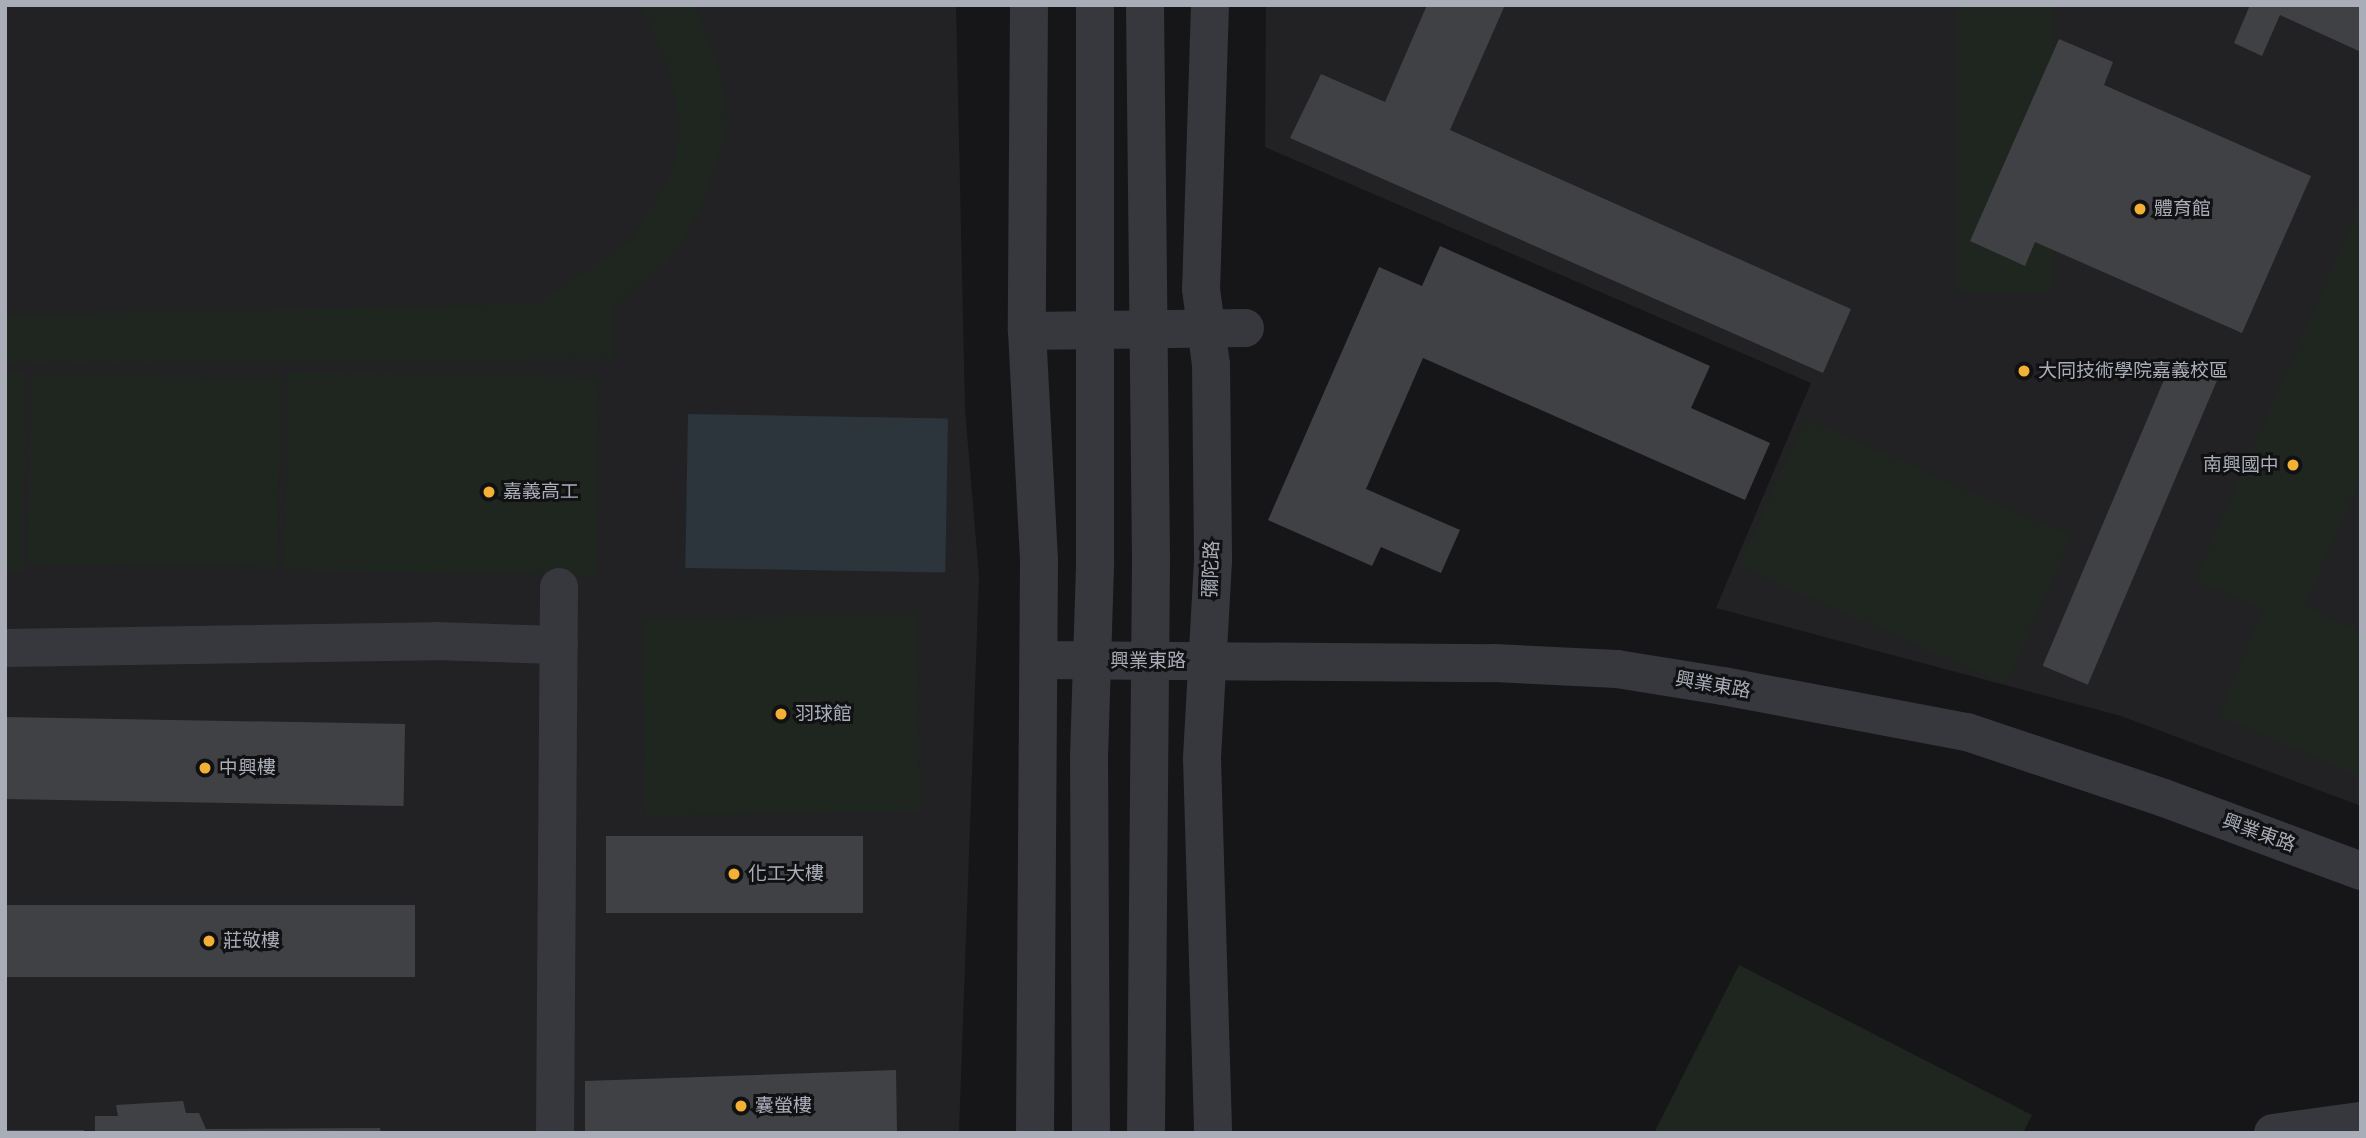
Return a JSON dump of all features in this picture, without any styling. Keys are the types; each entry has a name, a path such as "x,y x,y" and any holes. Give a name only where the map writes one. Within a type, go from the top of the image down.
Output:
{"street":[{"path":"1029,5 1027,331 1039,660 1035,1133"},
{"path":"1091,1133 1095,5"},
{"path":"1145,5 1149,660 1146,1133"},
{"name":"彌陀路","path":"1210,5 1201,289 1211,365 1213,561 1202,758 1213,1133"},
{"path":"1027,331 1245,328"},
{"path":"555,1133 559,587"},
{"path":"5,648 436,641 559,645"},
{"name":"興業東路","path":"1039,660 1521,664 1617,669 1967,732 2164,798 2361,871"},
{"path":"2273,1133 2361,1121"}],"shaded area":[{"name":"嘉義高工","path":"5,5 956,5 965,409 979,576 959,1133 5,1133"},
{"path":"637,5 695,5 721,76 728,124 701,209 677,251 612,310 614,359 5,363 5,315 536,304 631,241 673,172 680,123 670,72 651,23"},
{"name":"大同技術學院嘉義校區","path":"1266,5 2361,5 2361,806 2121,716 1716,608 1811,383 1265,147"},
{"path":"1958,5 2053,5 2053,292 1958,292"},
{"name":"南興國中","path":"2361,203 2361,477 2304,606 2361,632 2361,777 2219,716 2263,609 2195,580"},
{"path":"288,372 599,377 595,575 285,570"},
{"path":"5,373 24,373 24,572 5,572"},
{"path":"31,374 281,378 278,567 28,563"},
{"path":"688,414 948,419 945,573 685,568"},
{"path":"1805,418 2072,537 2006,685 1739,566"},
{"name":"羽球館","path":"917,614 920,811 645,816 642,619"},
{"path":"1739,965 2032,1115 2023,1133 1654,1133"}],"building":[{"path":"1427,5 1505,5 1450,130 1851,309 1823,373 1290,138 1321,74 1385,102"},
{"path":"2250,5 2361,5 2361,52 2280,15 2262,56 2234,43"},
{"name":"體育館","path":"2059,39 2113,62 2104,85 2311,176 2242,333 2035,242 2025,266 1970,241"},
{"path":"1440,246 1710,366 1691,408 1770,443 1745,500 1423,358 1366,489 1460,530 1441,573 1381,547 1372,566 1268,520 1379,267 1422,286"},
{"path":"2172,361 2217,380 2088,685 2043,666"},
{"name":"中興樓","path":"5,717 405,724 404,806 5,799"},
{"name":"化工大樓","path":"606,836 863,836 863,913 606,913"},
{"name":"莊敬樓","path":"5,905 415,905 415,977 5,977"},
{"name":"囊螢樓","path":"896,1070 897,1133 585,1131 585,1081"},
{"path":"183,1101 186,1113 199,1113 206,1129 380,1128 381,1133 95,1133 95,1116 118,1116 116,1105"},
{"path":"5,1130 84,1130 84,1133 5,1133"}],"place":[{"name":"體育館","path":"2140,209"},
{"name":"大同技術學院嘉義校區","path":"2024,371"},
{"name":"南興國中","path":"2293,465"},
{"name":"嘉義高工","path":"489,492"},
{"name":"羽球館","path":"781,714"},
{"name":"中興樓","path":"205,768"},
{"name":"化工大樓","path":"734,874"},
{"name":"莊敬樓","path":"209,941"},
{"name":"囊螢樓","path":"741,1106"}]}
